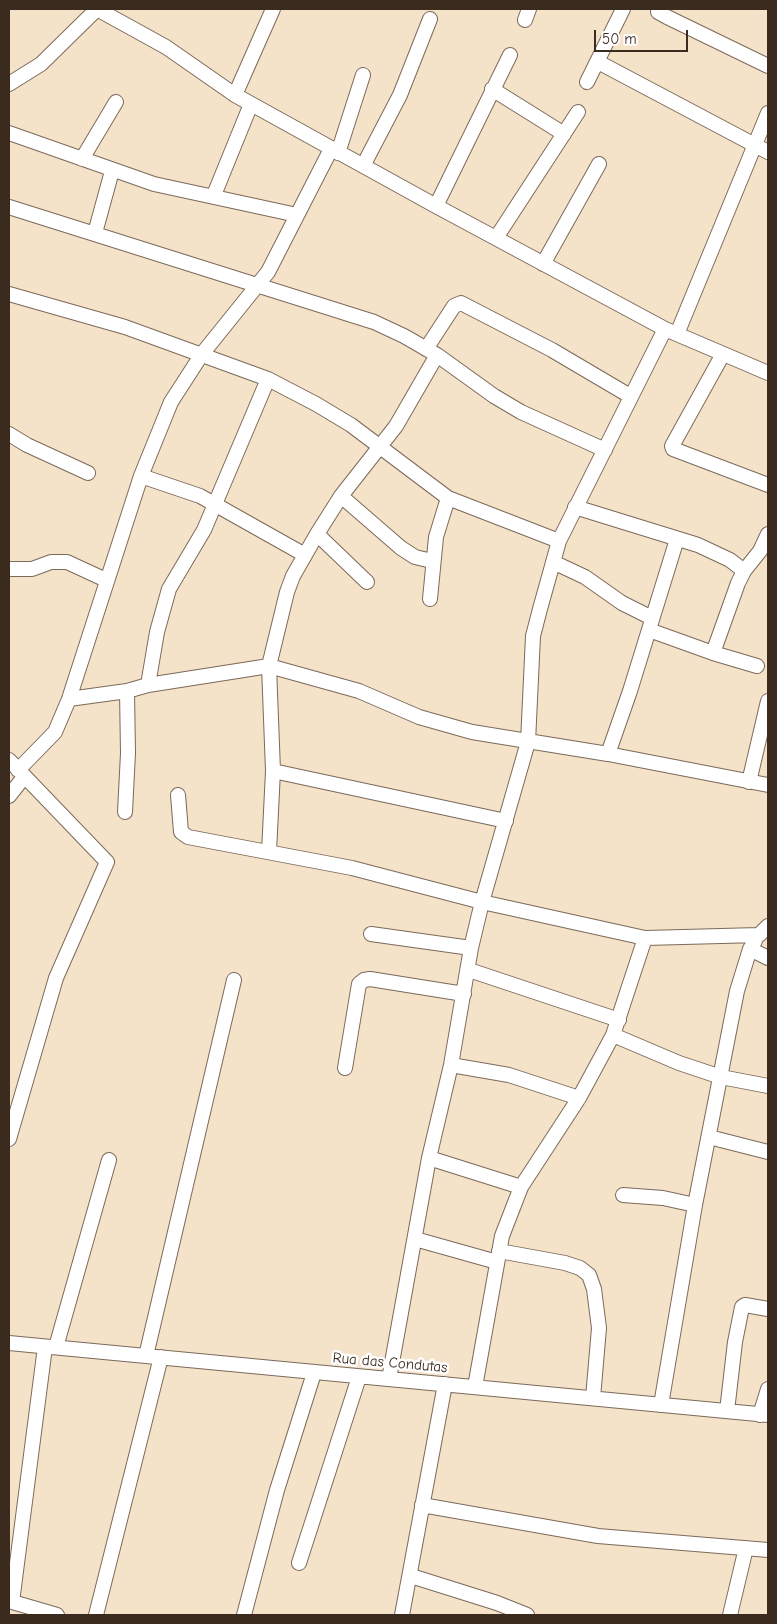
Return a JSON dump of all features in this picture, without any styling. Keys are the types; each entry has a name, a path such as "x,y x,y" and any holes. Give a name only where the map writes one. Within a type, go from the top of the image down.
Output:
{"street":[{"path":"9,84 40,64 97,9 166,46 235,95 436,206 671,332 768,373"},
{"path":"235,95 273,9"},
{"path":"587,82 623,9"},
{"path":"657,10 768,66"},
{"path":"363,166 400,95 430,19"},
{"path":"436,206 510,55"},
{"path":"598,62 768,152"},
{"path":"9,796 17,769 55,732 68,699 141,476 171,402 202,354 268,272 297,215 335,151 363,75"},
{"path":"492,89 564,134"},
{"path":"82,159 116,102"},
{"path":"214,195 251,104"},
{"path":"496,238 578,112"},
{"path":"389,1379 429,1158 451,1065 482,902 528,742 533,636 559,541 630,396 671,332 756,145 768,113"},
{"path":"9,133 112,171 154,184 214,195 297,215"},
{"path":"543,264 599,164"},
{"path":"95,233 112,171"},
{"path":"9,207 374,322 431,352 494,396 521,412 605,450"},
{"path":"9,294 125,327 268,379 316,404 381,447 448,498 559,541"},
{"path":"269,852 273,771 269,666 287,592 316,534 341,496 381,447 454,306 461,303 552,350 630,396"},
{"path":"723,354 672,446 673,449 768,485"},
{"path":"148,685 157,632 169,589 199,539 268,379"},
{"path":"9,434 27,445 88,473"},
{"path":"141,476 193,493 305,555"},
{"path":"341,496 401,548 415,557 432,561"},
{"path":"430,599 432,561 436,537 448,498"},
{"path":"575,508 698,545 730,560 744,571"},
{"path":"316,534 367,582"},
{"path":"713,653 744,571 760,550 768,534"},
{"path":"608,754 677,538"},
{"path":"9,569 32,569 51,562 67,562 106,580"},
{"path":"553,562 585,578 651,624 713,653 758,666"},
{"path":"68,699 127,691 148,685 269,666 359,691 428,720 472,732 608,754 768,785"},
{"path":"125,812 128,753 127,691"},
{"path":"748,782 768,701"},
{"path":"10,1130 56,978 107,862 17,769"},
{"path":"273,771 506,821"},
{"path":"178,795 181,832 184,835 352,868 482,902 645,938 764,931"},
{"path":"661,1406 696,1205 737,991 750,949 764,931"},
{"path":"371,934 472,948"},
{"path":"475,1387 498,1257 521,1188 579,1098 613,1035 645,938"},
{"path":"750,949 768,958"},
{"path":"468,970 619,1020"},
{"path":"345,1068 359,984 364,980 370,978 464,994"},
{"path":"146,1356 234,980"},
{"path":"613,1035 679,1063 721,1077 768,1086"},
{"path":"451,1065 509,1075 579,1098"},
{"path":"709,1137 768,1152"},
{"path":"429,1158 521,1188"},
{"path":"57,1615 10,1602 51,1347 109,1160"},
{"path":"623,1195 663,1198 696,1205"},
{"path":"414,1239 498,1257 565,1263 580,1268 589,1276 594,1288 598,1328 593,1398"},
{"path":"727,1411 735,1342 742,1307 745,1305 768,1309"},
{"name":"Rua das Condutas","path":"9,1343 764,1415"},
{"path":"96,1615 161,1357"},
{"path":"244,1615 275,1499 314,1373"},
{"path":"299,1563 359,1377"},
{"path":"402,1615 411,1576 422,1505 445,1384"},
{"path":"764,1415 768,1389"},
{"path":"422,1505 598,1536 768,1550"},
{"path":"730,1615 746,1548"},
{"path":"411,1576 497,1603 527,1615"}]}
